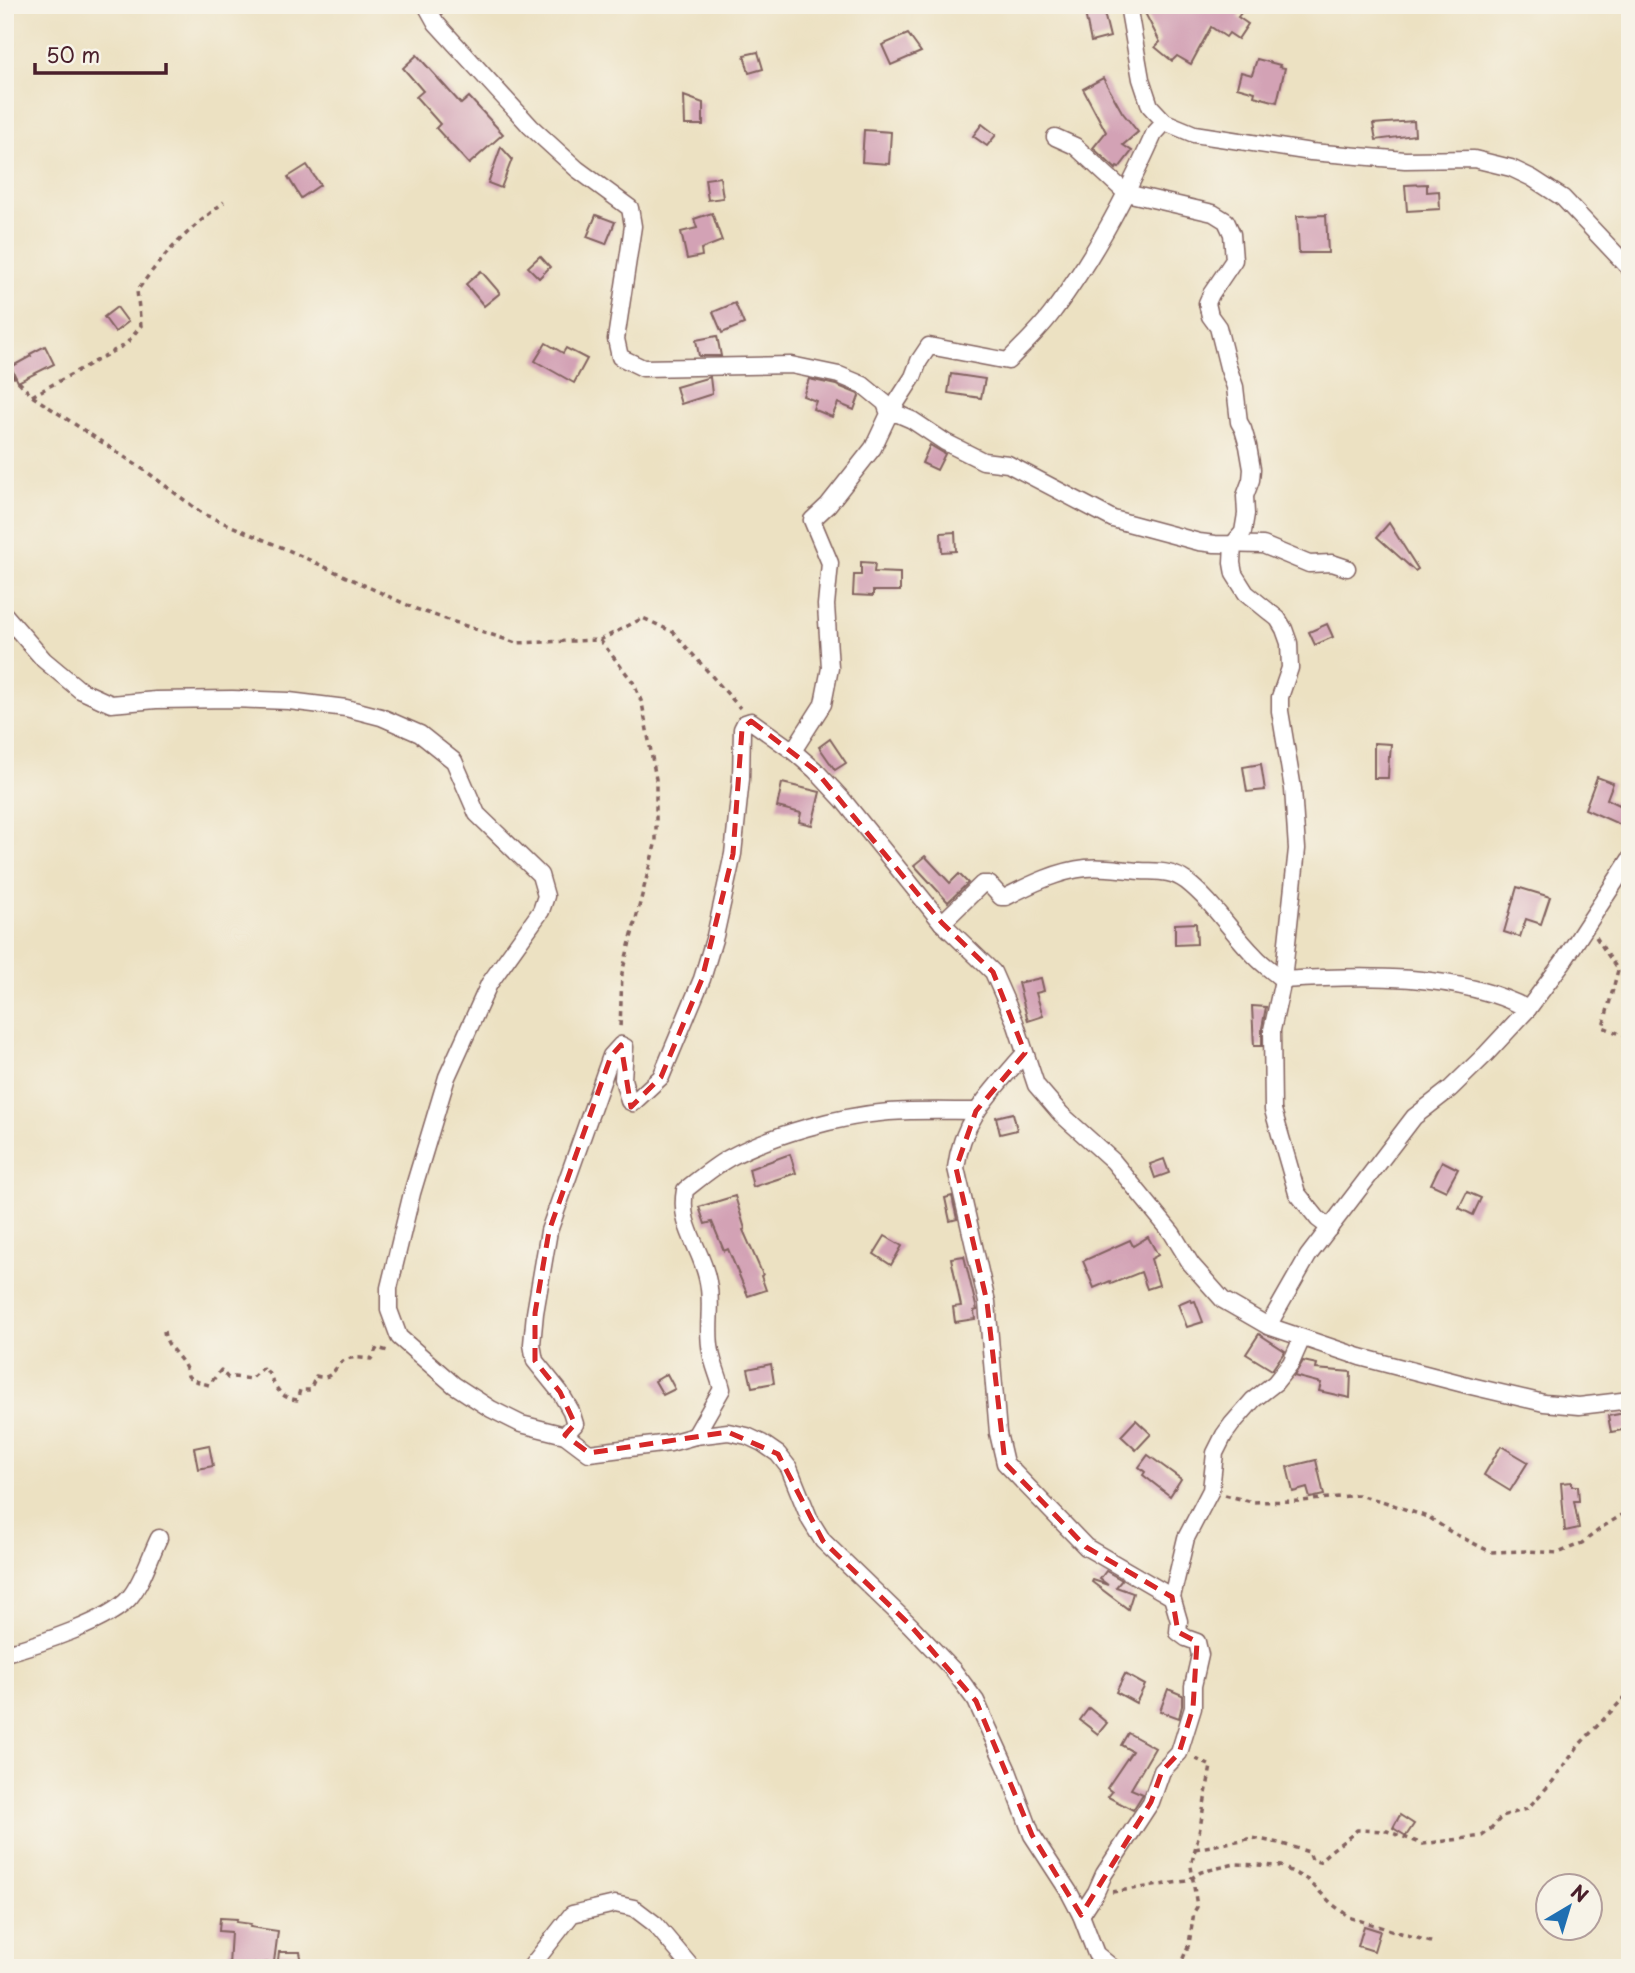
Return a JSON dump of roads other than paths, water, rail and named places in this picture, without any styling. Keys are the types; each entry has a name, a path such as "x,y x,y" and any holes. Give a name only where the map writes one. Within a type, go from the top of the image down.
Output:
{"street":[{"path":"426,5 436,23 531,127 577,169 630,208 633,226 616,339 620,357 643,368 791,365 839,375 863,385 886,403 889,414"},
{"path":"1128,5 1141,79 1150,106 1165,122 1194,134 1311,152 1405,160 1474,159 1510,168 1532,178 1563,198 1630,269"},
{"path":"793,751 823,704 830,668 826,605 830,563 812,520 828,505 873,448 889,414 929,346 1008,361 1054,312 1108,227 1154,134 1165,122"},
{"path":"1055,137 1075,146 1126,193 1213,213 1226,221 1232,234 1234,260 1207,303 1210,316 1218,327 1235,387 1239,422 1244,429 1252,469 1245,496 1243,532 1233,544 1232,564 1239,583 1278,619 1289,643 1290,668 1280,697 1280,710 1293,789 1297,849 1283,980 1272,1030 1273,1110 1297,1193 1318,1219 1330,1228"},
{"path":"889,414 898,414 912,420 945,442 983,461 1008,464 1113,519 1199,542 1263,545 1308,564 1332,563 1347,568"},
{"path":"5,615 44,660 80,690 111,704 156,700 232,699 289,701 346,708 382,717 420,734 454,761 477,814 540,876 546,896 541,911 489,984 447,1077 412,1193 389,1289 389,1310 399,1337 454,1385 491,1409 521,1424 565,1436 589,1453 670,1443 695,1436 727,1432 747,1436 778,1454 789,1468 810,1520 823,1541 910,1625 953,1670 976,1701 1008,1771 1032,1835 1069,1892 1096,1954 1113,1968"},
{"path":"565,1436 575,1424 571,1411 560,1392 535,1361 532,1344 549,1231 611,1056 621,1045 625,1047 623,1079 629,1101 633,1103 661,1077 702,979 715,936 733,855 741,779 742,729 745,723 751,720 793,751 844,800 942,923 993,972 1015,1022 1036,1085 1061,1114 1114,1161 1172,1233 1191,1264 1223,1300 1268,1326 1360,1357 1544,1403 1579,1406 1630,1401"},
{"path":"1268,1326 1308,1256 1414,1117 1450,1089 1486,1055 1528,1009 1563,962 1630,859"},
{"path":"942,923 982,884 989,884 1001,897 1062,874 1087,868 1159,870 1174,874 1204,897 1256,957 1283,980 1346,977 1407,979 1449,984 1509,999 1528,1009"},
{"path":"1026,1053 976,1111 958,1149 956,1168 987,1302 998,1433 1005,1463 1086,1548 1172,1597"},
{"path":"695,1436 722,1389 711,1352 708,1278 684,1221 682,1204 685,1189 728,1159 799,1130 870,1114 976,1111"},
{"path":"1081,1915 1151,1802 1162,1771 1179,1753 1193,1707 1200,1655 1196,1642 1178,1632 1179,1620 1172,1597 1186,1538 1211,1490 1215,1453 1224,1435 1253,1400 1275,1383 1291,1363 1303,1338"},
{"path":"5,1653 86,1624 124,1604 132,1594 159,1538"},
{"path":"530,1968 572,1914 615,1904 634,1908 655,1924 692,1968"}]}
